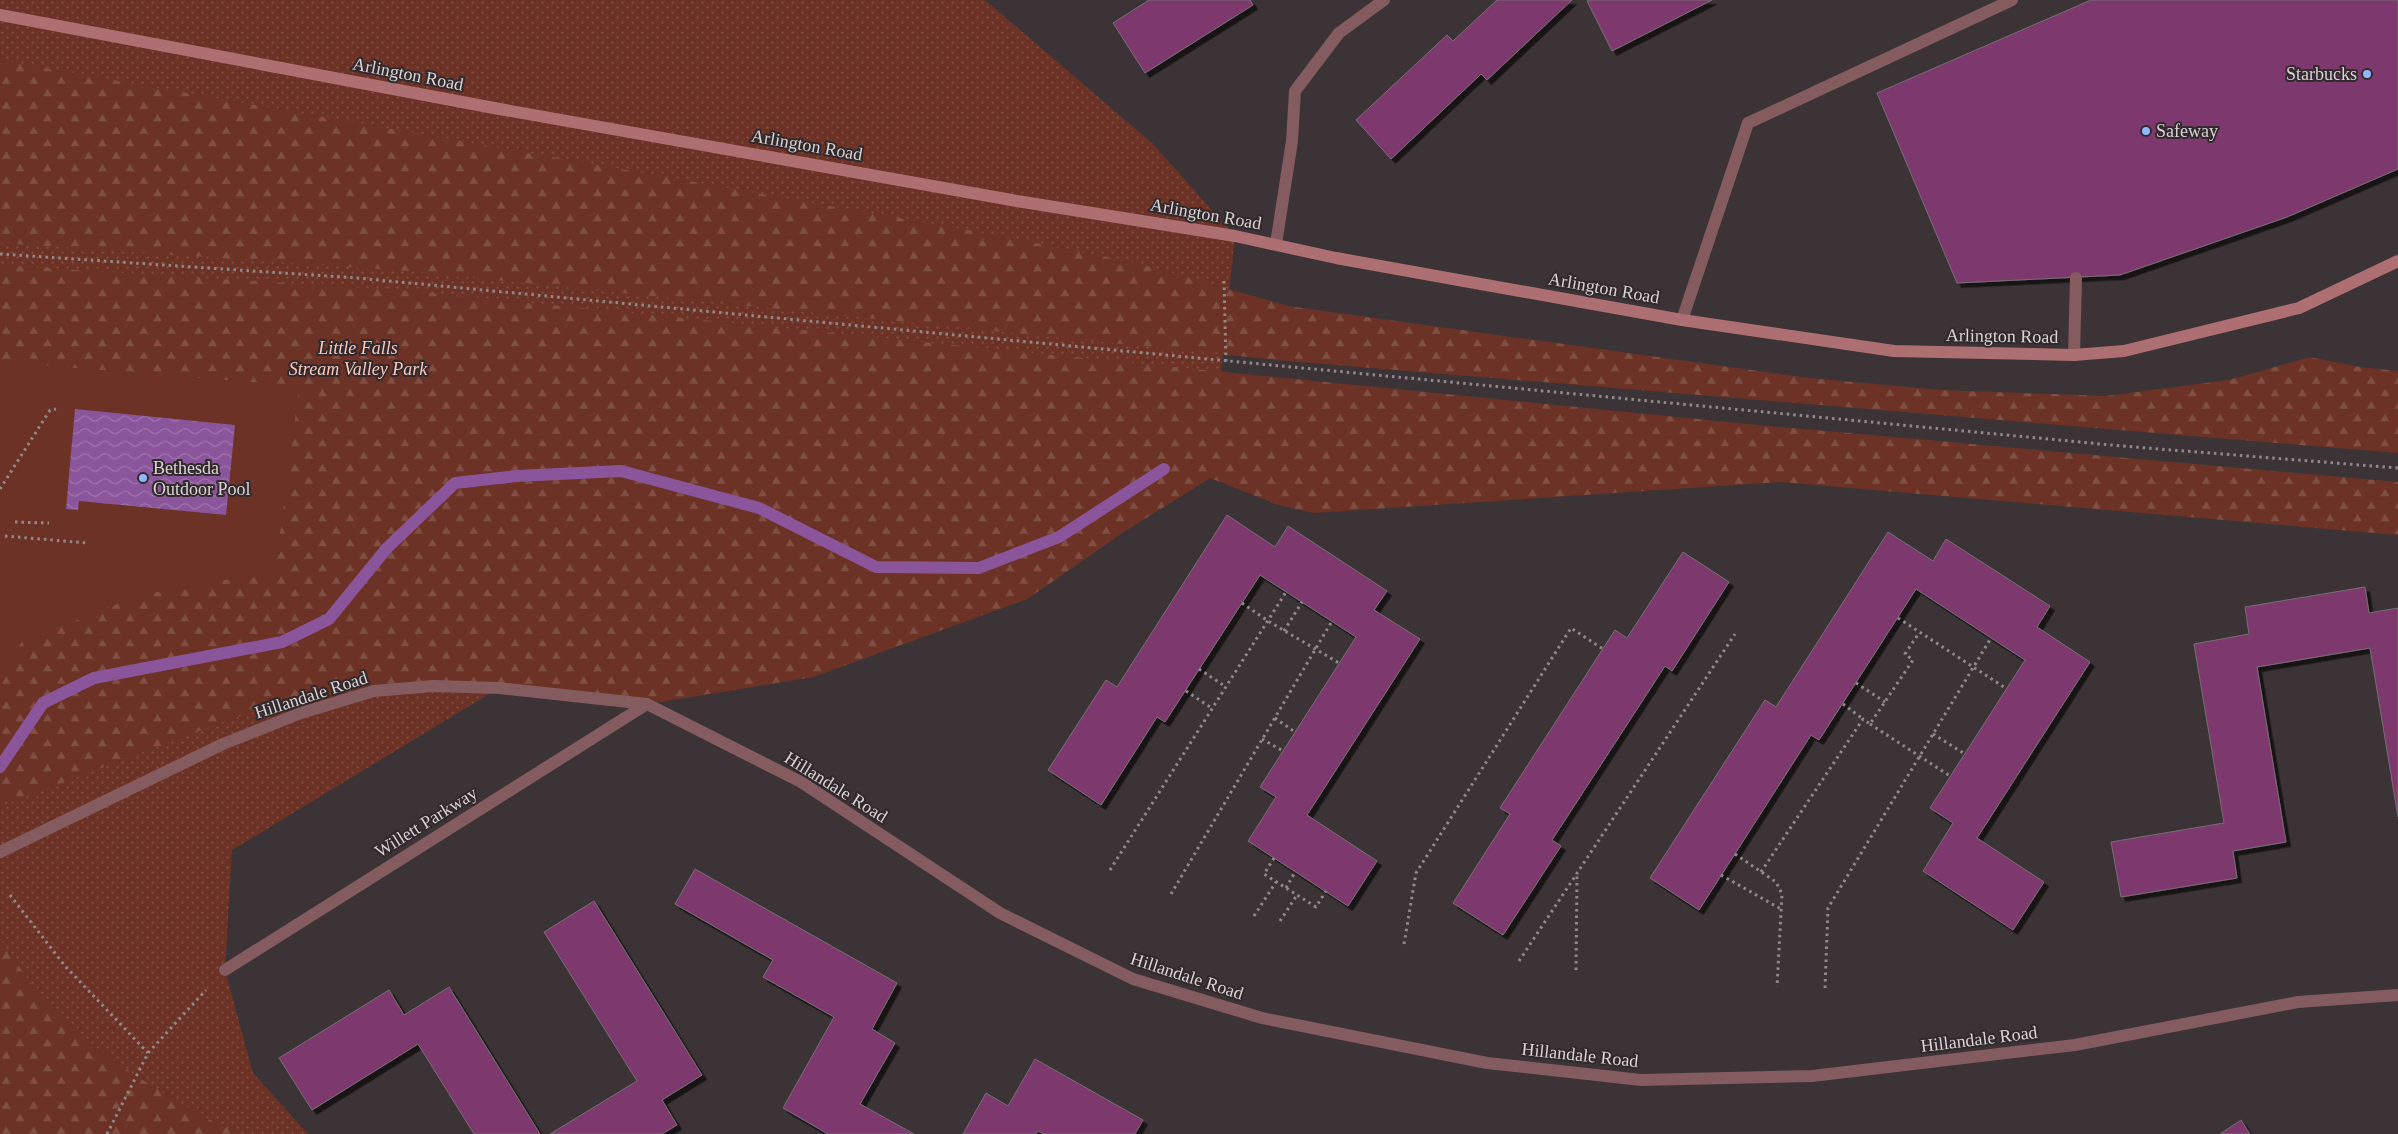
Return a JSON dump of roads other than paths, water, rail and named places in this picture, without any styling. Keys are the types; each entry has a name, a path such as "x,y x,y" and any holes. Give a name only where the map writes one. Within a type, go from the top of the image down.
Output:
{"main road":[{"name":"Arlington Road","path":"0,15 494,108 1008,199 1276,244 1336,258 1682,320 1894,351 2074,355 2124,352 2299,308 2398,261"}],"street":[{"path":"1276,244 1292,140 1295,91 1339,33 1384,0"},
{"path":"1682,320 1748,123 2012,0"},
{"path":"2074,355 2076,278"},
{"name":"Hillandale Road","path":"0,852 223,744 301,713 374,691 433,686 499,688 647,704 801,782 1000,913 1133,979 1262,1018 1487,1062 1641,1080 1812,1076 2075,1045 2298,1002 2398,995"},
{"name":"Willett Parkway","path":"225,970 647,704"}],"water":[{"path":"75,409 235,425 226,515 79,501 78,510 66,509"}],"waterway":[{"path":"0,767 43,703 94,678 282,642 329,619 387,548 455,483 517,476 621,471 759,508 876,567 979,568 1059,537 1164,469"}],"place":[{"name":"Starbucks","path":"2367,74"},
{"name":"Safeway","path":"2146,131"},
{"name":"Bethesda Outdoor Pool","path":"143,478"}],"park label":[{"name":"Little Falls Stream Valley Park","path":"358,358"}]}
